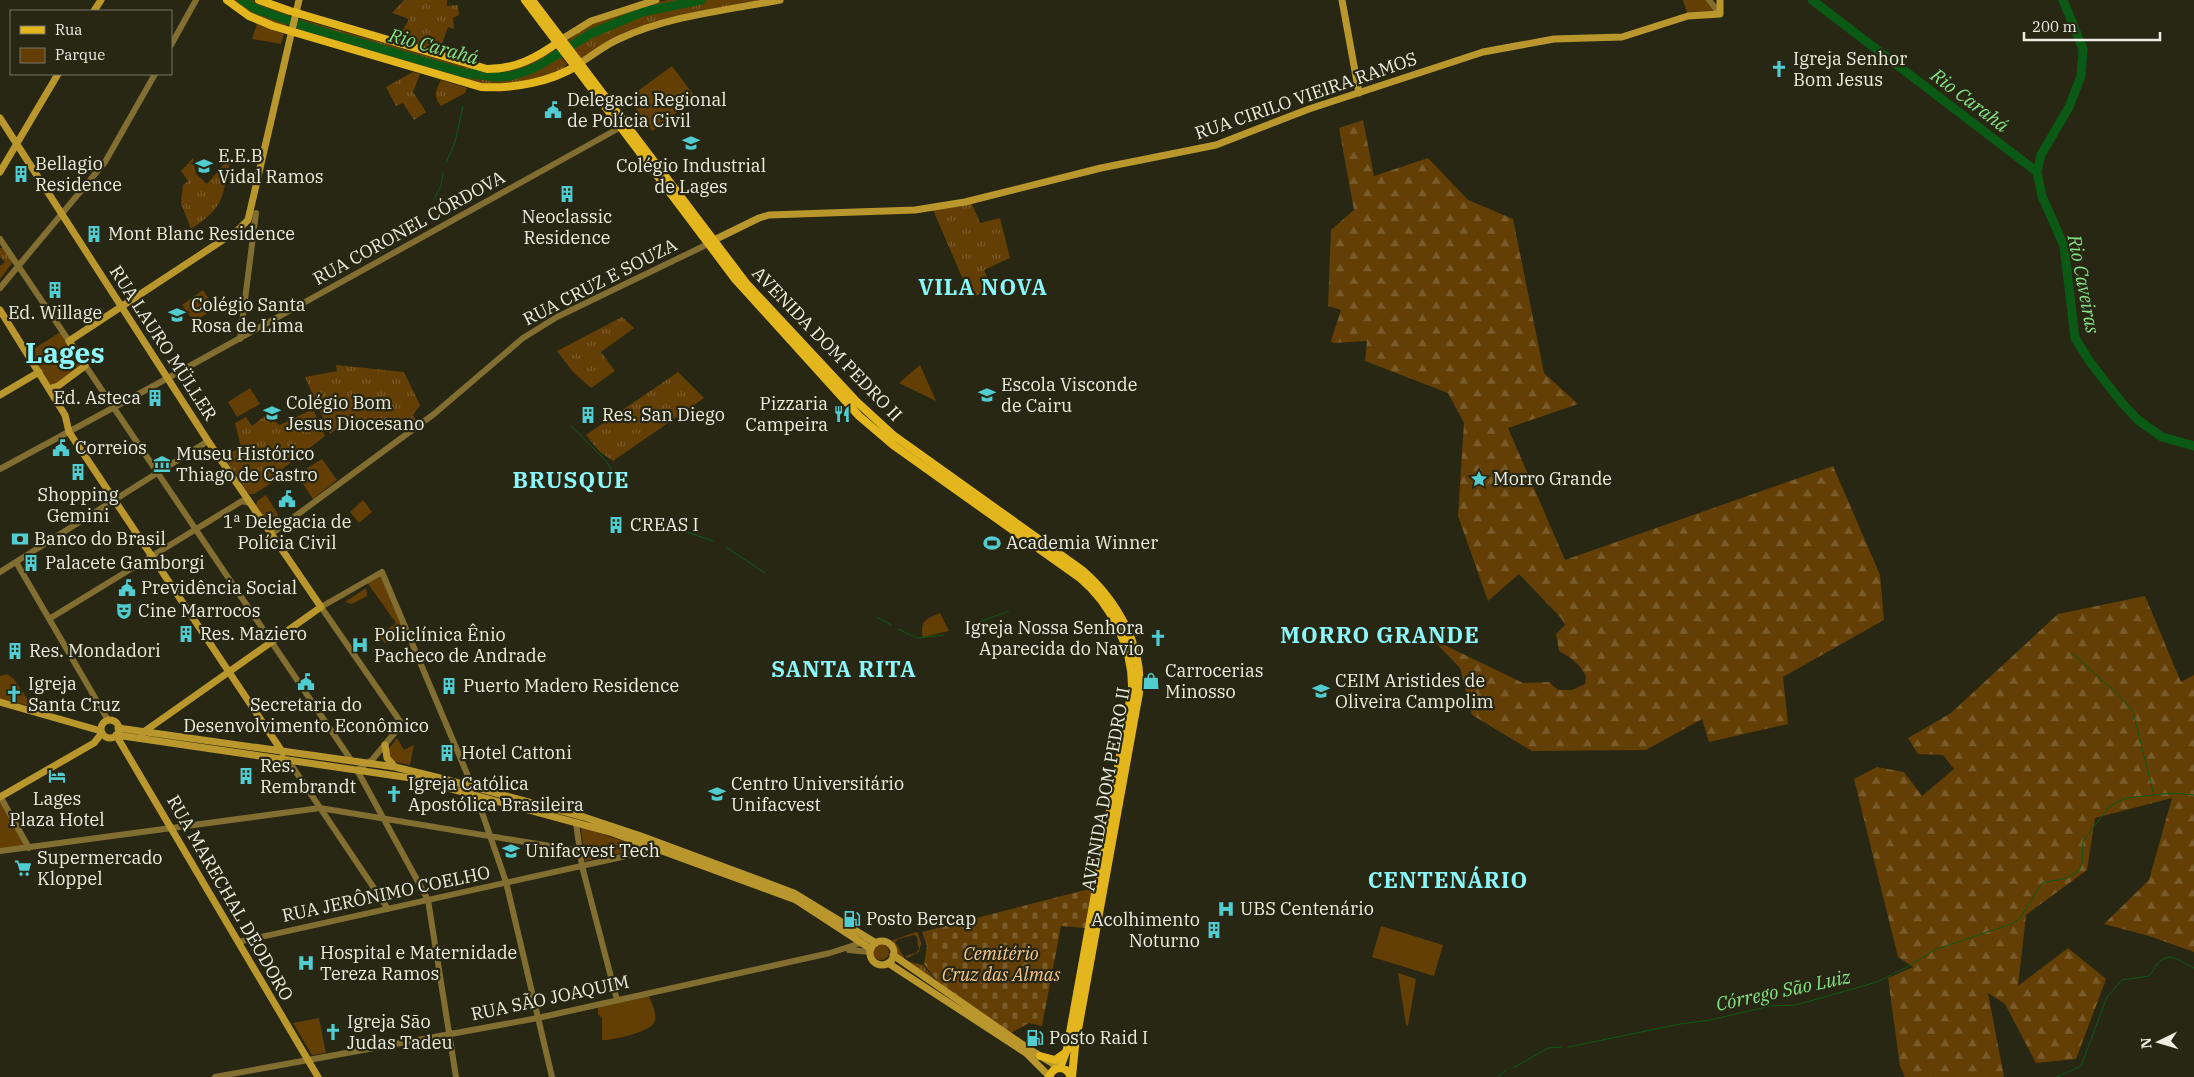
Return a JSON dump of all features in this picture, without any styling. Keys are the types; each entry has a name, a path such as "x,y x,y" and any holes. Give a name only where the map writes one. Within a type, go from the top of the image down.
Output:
{"main road":[{"path":"227,0 249,16 291,30 481,87 500,88 551,77 577,65 611,43 645,29 672,21 780,0"},
{"path":"259,0 295,15 487,69 521,64 537,57 591,21 656,0"},
{"path":"49,388 58,386 83,369 85,365 69,341 242,228 253,214 291,30 299,0"},
{"name":"AVENIDA DOM PEDRO II","path":"524,0 560,42"},
{"name":"AVENIDA DOM PEDRO II","path":"532,0 621,127 710,242 749,287 874,420 1082,570 1111,600 1126,628 1138,665 1139,693 1077,1034 1071,1077"},
{"path":"1342,0 1359,93"},
{"path":"1720,0 1720,14"},
{"name":"RUA CIRILO VIEIRA RAMOS","path":"710,242 764,216 897,211 950,205 1101,168 1207,148 1236,139 1309,109 1469,56 1554,39 1622,37 1688,16 1720,14"},
{"name":"AVENIDA DOM PEDRO II","path":"577,65 710,242 742,288 865,421 893,445 1080,578 1101,599 1118,628 1130,664 1132,688 1067,1049 1060,1068"},
{"path":"0,172 57,75"},
{"name":"RUA LAURO MÜLLER","path":"0,118 208,441 321,607"},
{"path":"0,310 67,419 69,432 288,760"},
{"path":"0,395 38,372"},
{"path":"140,738 145,731 321,607"},
{"path":"0,702 101,732 108,738 117,731 145,731 369,763 472,787 614,827 794,893 872,946"},
{"path":"0,796 94,743 101,732 103,723 108,720 115,722 117,731"},
{"path":"117,731 140,738 411,778 576,823 658,849 796,900 862,942 872,946"},
{"name":"RUA MARECHAL DEODORO","path":"117,731 318,1077"},
{"path":"385,745 387,758 395,768"},
{"path":"872,946 881,941 889,943 893,950 893,955 888,963"},
{"path":"872,946 871,958 877,964 888,963 1027,1051 1067,1070 1071,1077"},
{"path":"893,955 1027,1051 1049,1077 1053,1070 1060,1068"},
{"path":"1040,1056 1058,1059 1067,1049"}],"street":[{"path":"172,43 196,0"},
{"path":"1709,0 1720,14"},
{"path":"0,288 108,158 154,75"},
{"name":"RUA CORONEL CÓRDOVA","path":"0,469 240,339 621,127"},
{"path":"240,339 253,236 253,214"},
{"path":"242,228 249,230 253,236"},
{"path":"0,239 69,341"},
{"name":"RUA CRUZ E SOUZA","path":"271,534 434,414 533,332 557,317 710,242"},
{"path":"85,365 351,760"},
{"path":"0,572 208,441"},
{"path":"49,619 242,501 250,503"},
{"path":"16,562 108,720"},
{"path":"456,1077 428,900 357,770 369,763 402,724 321,607 382,572 476,795 491,836 506,882 552,1077"},
{"path":"288,760 388,909"},
{"path":"0,796 29,848"},
{"path":"0,851 320,808 580,851"},
{"path":"576,823 582,866 616,1000"},
{"name":"RUA JERÔNIMO COELHO","path":"238,942 658,849"},
{"name":"RUA SÃO JOAQUIM","path":"215,1077 538,1018 830,952 862,942"},
{"name":"RUA SÃO JOAQUIM","path":"830,952 872,946"}],"green space":[{"path":"231,0 252,0 289,15 286,28 260,19"},
{"path":"404,0 447,0 447,6 458,5 459,15 453,18 454,29 448,27 440,50 398,39 409,19 392,13"},
{"path":"667,0 760,0 664,19 633,29 619,35 580,59 567,42 577,33 600,20 627,10"},
{"path":"1683,0 1709,0 1720,14 1688,16"},
{"path":"300,19 481,71 508,71 527,65 555,50 567,64 563,70 521,83 487,86 297,31"},
{"path":"257,24 284,34 281,44 252,39"},
{"path":"672,66 696,98 652,131 628,98"},
{"path":"413,72 420,74 413,92 426,112 414,120 403,103 396,106 386,87"},
{"path":"441,80 467,88 465,93 441,106 436,94"},
{"path":"1363,120 1374,176 1428,158 1468,200 1513,219 1544,373 1578,404 1508,428 1565,560 1833,466 1880,575 1884,620 1783,677 1788,724 1709,742 1702,719 1646,750 1532,751 1472,715 1460,668 1432,639 1523,683 1549,682 1558,690 1572,690 1585,684 1586,676 1574,661 1559,651 1556,634 1565,625 1561,618 1519,574 1488,601 1458,516 1464,423 1448,393 1365,361 1367,341 1333,343 1331,341 1341,310 1328,306 1331,230 1354,210 1339,128"},
{"path":"230,157 232,158 220,201 208,216 191,229 181,203 183,185 188,181 181,171 193,158 196,174 207,184"},
{"path":"972,204 980,223 1000,218 1010,258 984,270 992,288 971,298 933,210"},
{"path":"0,248 3,248 13,262 0,279 0,266 5,262 0,257"},
{"path":"203,290 215,308 194,322 182,305"},
{"path":"622,317 634,328 601,352 615,371 591,388 573,372 557,351"},
{"path":"62,331 85,365 49,389 27,353"},
{"path":"336,365 404,372 420,405 413,415 416,421 404,428 387,424 359,422 357,424 346,420 330,434 305,377 337,371"},
{"path":"920,365 936,401 899,383"},
{"path":"678,372 704,398 613,461 599,451 586,435"},
{"path":"250,388 260,404 237,417 228,402"},
{"path":"313,409 325,436 281,470 284,475 254,494 249,494 224,457 241,447 235,423 246,417 252,426 266,415 271,423 274,421 280,425"},
{"path":"322,459 337,480 313,499 297,475"},
{"path":"266,495 282,521 272,527 270,527 256,506 257,501"},
{"path":"363,500 372,512 359,523 350,512"},
{"path":"382,572 406,629 385,643 378,636 396,623 366,581"},
{"path":"366,588 367,596 352,604 345,602"},
{"path":"2145,596 2181,682 2194,675 2194,952 2149,936 2104,924 2149,880 2172,798 2095,818 2087,870 2026,915 2018,986 2068,948 2106,979 2076,1059 2036,1063 2005,1004 1988,993 2004,1077 1905,1077 1900,1066 1888,978 1913,967 1898,957 1854,779 1877,767 1904,772 1922,796 1954,769 1943,755 1918,754 1908,738 1951,713 2058,614"},
{"path":"940,613 949,631 923,637 922,627 925,621"},
{"path":"7,674 14,679 30,703 30,706 0,699 0,676"},
{"path":"397,738 404,750 414,745 410,765 391,761 387,751"},
{"path":"0,797 29,848 0,851"},
{"path":"581,828 584,828 644,848 585,861"},
{"name":"Cemitério Cruz das Almas","path":"1089,889 1092,892 1085,928 1061,926 1042,1026 1029,1023 1011,1033 941,986 924,964 927,946 922,932"},
{"path":"1381,926 1443,945 1434,976 1372,957"},
{"path":"916,932 921,943 919,952 907,958 906,956 916,953 919,949 917,937 914,935 898,939 895,942 904,958 910,962 923,965 940,986 910,966 894,947 893,940"},
{"path":"878,944 884,944 889,949 887,958 878,960 873,955 873,949"},
{"path":"1398,973 1416,979 1408,1026 1406,1025"},
{"path":"649,996 655,1017 654,1023 651,1026 630,1035 602,1040 602,1018 598,1014 598,1007"},
{"path":"319,1018 326,1053 312,1055 293,1023"}],"waterway":[{"name":"Rio Carahá","path":"242,0 256,9 310,28 464,73 496,77 510,76 527,71 590,34 642,12 701,0"},
{"name":"Rio Carahá","path":"1812,0 2037,172"},
{"name":"Rio Caveiras","path":"2063,0 2083,49 2081,76 2069,107 2041,155 2037,172 2042,196 2064,246 2075,338 2090,362 2138,420 2162,437 2194,446"},
{"path":"446,163 455,142 463,106"},
{"path":"433,201 441,186 443,173"},
{"path":"571,426 606,461 616,477"},
{"path":"659,523 673,528"},
{"path":"684,531 713,541"},
{"path":"726,547 765,573"},
{"path":"982,621 1009,611"},
{"path":"877,617 891,625"},
{"path":"898,629 917,638 944,635"},
{"path":"2073,654 2119,695 2133,712 2154,795"},
{"name":"Córrego São Luiz","path":"1568,1047 1680,1024 1710,1020 1770,1006 1796,1005 1877,982 1911,965 1934,950 2011,924 2020,918 2042,883 2067,878 2078,872 2082,864 2083,841 2109,807 2117,802 2127,798 2172,793 2194,795"},
{"path":"2057,1077 2081,1066 2107,997 2122,980 2149,976 2158,963 2167,958 2176,959 2194,968"},
{"name":"Córrego São Luiz","path":"1513,1068 1548,1048 1561,1047"},
{"name":"Córrego São Luiz","path":"1497,1077 1506,1070"}],"place":[{"name":"Igreja Senhor Bom Jesus","path":"1779,69"},
{"name":"Delegacia Regional de Polícia Civil","path":"553,110"},
{"name":"Colégio Industrial de Lages","path":"691,143"},
{"name":"E.E.B Vidal Ramos","path":"204,166"},
{"name":"Bellagio Residence","path":"21,174"},
{"name":"Neoclassic Residence","path":"567,194"},
{"name":"Mont Blanc Residence","path":"94,234"},
{"name":"Ed. Willage","path":"55,290"},
{"name":"Colégio Santa Rosa de Lima","path":"177,315"},
{"name":"Escola Visconde de Cairu","path":"987,395"},
{"name":"Ed. Asteca","path":"155,398"},
{"name":"Colégio Bom Jesus Diocesano","path":"272,413"},
{"name":"Pizzaria Campeira","path":"842,414"},
{"name":"Res. San Diego","path":"588,415"},
{"name":"Correios","path":"61,448"},
{"name":"Museu Histórico Thiago de Castro","path":"162,464"},
{"name":"Shopping Gemini","path":"78,472"},
{"name":"Morro Grande","path":"1479,479"},
{"name":"1ª Delegacia de Polícia Civil","path":"287,499"},
{"name":"CREAS I","path":"616,525"},
{"name":"Banco do Brasil","path":"20,539"},
{"name":"Academia Winner","path":"992,543"},
{"name":"Palacete Gamborgi","path":"31,563"},
{"name":"Previdência Social","path":"127,588"},
{"name":"Cine Marrocos","path":"124,611"},
{"name":"Res. Maziero","path":"186,634"},
{"name":"Igreja Nossa Senhora Aparecida do Navio","path":"1158,638"},
{"name":"Policlínica Ênio Pacheco de Andrade","path":"360,645"},
{"name":"Res. Mondadori","path":"15,651"},
{"name":"Carrocerias Minosso","path":"1151,681"},
{"name":"Secretaria do Desenvolvimento Econômico","path":"306,682"},
{"name":"Puerto Madero Residence","path":"449,686"},
{"name":"CEIM Aristides de Oliveira Campolim","path":"1321,691"},
{"name":"Igreja Santa Cruz","path":"14,694"},
{"name":"Hotel Cattoni","path":"447,753"},
{"name":"Lages Plaza Hotel","path":"57,776"},
{"name":"Res. Rembrandt","path":"246,776"},
{"name":"Igreja Católica Apostólica Brasileira","path":"394,794"},
{"name":"Centro Universitário Unifacvest","path":"717,794"},
{"name":"Unifacvest Tech","path":"511,851"},
{"name":"Supermercado Kloppel","path":"23,868"},
{"name":"UBS Centenário","path":"1226,909"},
{"name":"Posto Bercap","path":"852,919"},
{"name":"Acolhimento Noturno","path":"1214,930"},
{"name":"Hospital e Maternidade Tereza Ramos","path":"306,963"},
{"name":"Igreja São Judas Tadeu","path":"333,1032"},
{"name":"Posto Raid I","path":"1035,1038"}],"district":[{"name":"VILA NOVA","path":"983,287"},
{"name":"Lages","path":"65,353"},
{"name":"BRUSQUE","path":"571,480"},
{"name":"MORRO GRANDE","path":"1380,635"},
{"name":"SANTA RITA","path":"844,669"},
{"name":"CENTENÁRIO","path":"1448,880"}]}
